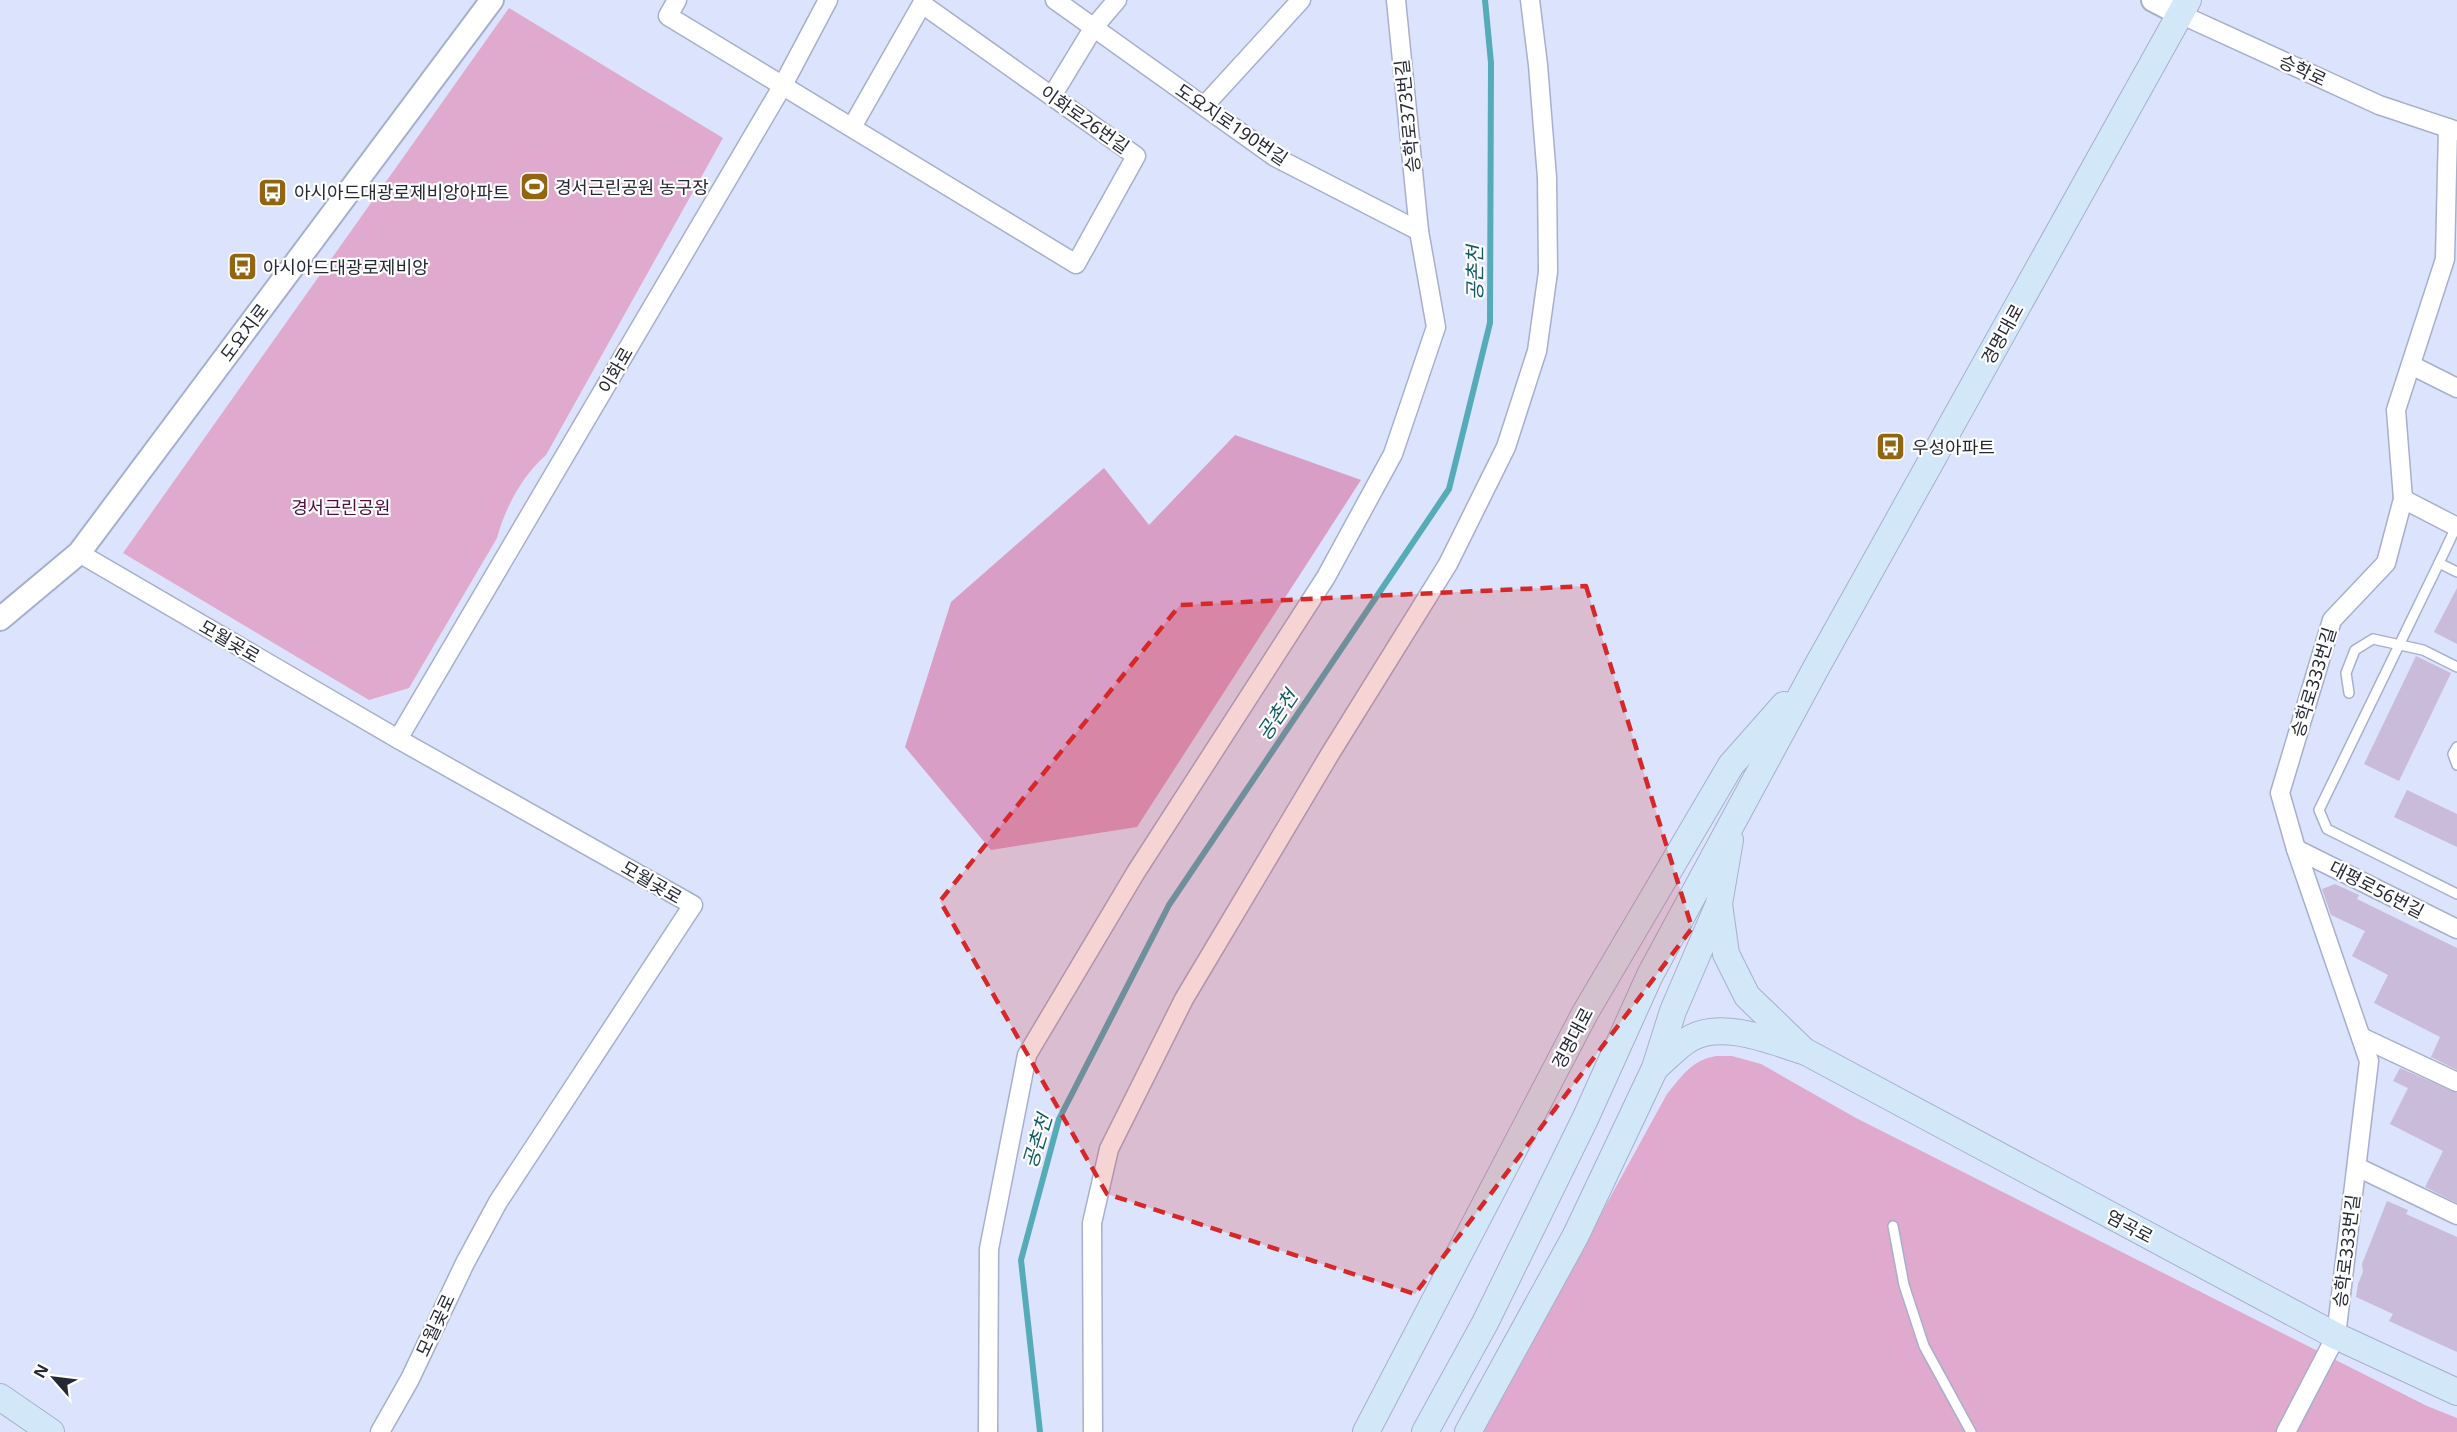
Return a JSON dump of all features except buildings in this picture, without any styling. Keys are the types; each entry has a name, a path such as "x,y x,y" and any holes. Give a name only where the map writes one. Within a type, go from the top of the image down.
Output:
{"main road":[{"name":"경명대로","path":"1425,1432 1491,1312 1586,1117 1650,975 1816,668 2184,7"},
{"name":"경명대로","path":"1366,1432 1604,982 1731,765 1816,668"},
{"name":"경명대로","path":"1468,1432 1576,1235 1655,1068 1673,1011 1719,904 1734,818"},
{"name":"염곡로","path":"1719,904 1726,954 1747,996 1806,1052"},
{"name":"염곡로","path":"1655,1068 1692,1037 1714,1031 1759,1037 1806,1052 2336,1336 2457,1392"},
{"path":"0,1397 51,1432"}],"street":[{"name":"도요지로","path":"0,619 79,553 492,0"},
{"name":"이화로26번길","path":"677,0 668,16 1076,264 1136,156 922,4 852,127"},
{"name":"이화로","path":"398,739 783,85 828,0"},
{"name":"도요지로190번길","path":"1055,0 1275,157 1419,231"},
{"path":"1052,96 1094,27 1117,0"},
{"path":"1204,106 1301,0"},
{"name":"승학로373번길","path":"988,1432 989,1249 1027,1055 1136,872 1326,577 1393,454 1436,327 1419,231 1396,0"},
{"path":"1093,1432 1092,1223 1109,1149 1184,999 1330,754 1448,564 1506,447 1537,351 1548,272 1547,178 1530,0"},
{"name":"승학로","path":"2153,0 2184,7 2379,105 2452,130"},
{"name":"승학로333번길","path":"2336,1336 2369,1061 2296,849 2280,793 2332,620 2386,563 2403,500 2396,410 2451,259 2452,130"},
{"path":"2411,365 2457,388"},
{"path":"2403,500 2457,527"},
{"name":"모월곶로","path":"79,553 398,739 693,905 498,1202 465,1263 410,1379 381,1432"},
{"name":"대평로56번길","path":"2296,849 2457,929"},
{"path":"2361,1037 2457,1082"},
{"name":"승학로333번길","path":"2357,1167 2457,1215"},
{"path":"2286,1432 2336,1336"}],"lane":[{"path":"2457,527 2319,810 2327,829 2457,894"},
{"path":"2439,563 2457,572"},
{"path":"2349,693 2346,673 2355,650 2373,639 2398,647 2423,650 2457,667"},
{"path":"2457,747 2453,754 2457,765"},
{"path":"1893,1226 1904,1285 1924,1346 1971,1432"}],"highlighted area":[{"path":"1586,586 1692,928 1415,1294 1107,1194 940,901 1180,605"}],"green space":[{"name":"경서근린공원","path":"509,8 723,138 546,455 529,473 516,493 497,538 409,688 369,700 123,553"},
{"path":"1716,1056 1732,1056 1761,1064 1856,1118 2427,1406 2457,1418 2457,1432 1481,1432 1667,1094 1694,1065"}],"shaded area":[{"path":"1235,435 1361,480 1137,827 991,850 905,747 951,602 1104,468 1149,525"}],"waterway":[{"name":"공촌천","path":"1040,1432 1021,1260 1059,1119 1169,905 1449,489 1490,323 1491,63 1485,0"}],"place":[{"name":"경서근린공원 농구장","path":"534,187"},
{"name":"아시아드대광로제비앙아파트","path":"273,192"},
{"name":"아시아드대광로제비앙","path":"242,267"},
{"name":"우성아파트","path":"1891,447"}]}
